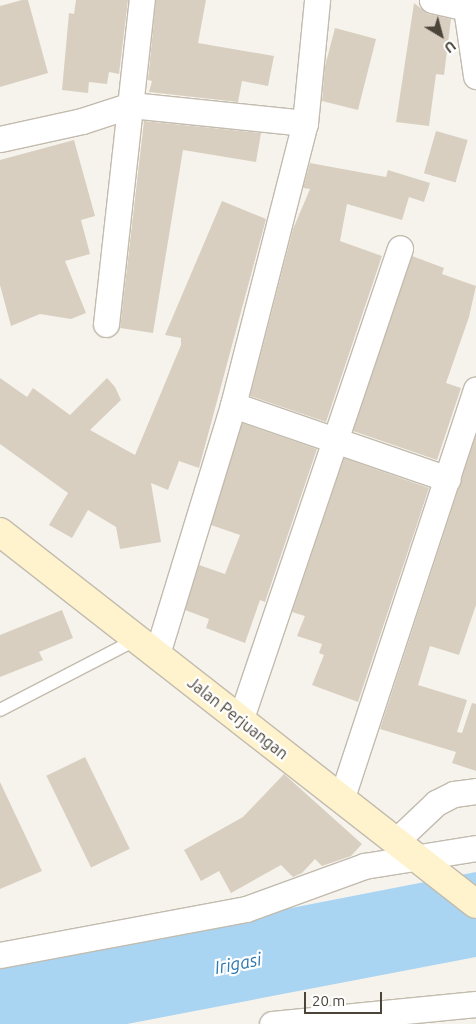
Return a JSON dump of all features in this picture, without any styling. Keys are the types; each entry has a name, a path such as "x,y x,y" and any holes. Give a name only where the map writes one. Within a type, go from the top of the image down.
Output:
{"main road":[{"name":"Jalan Perjuangan","path":"0,532 240,721 342,797 476,904"}],"street":[{"path":"106,324 142,0"},
{"path":"147,646 233,405 304,123 317,0"},
{"path":"432,0 471,9 476,76"},
{"path":"0,139 82,121 131,105 304,123"},
{"path":"240,721 338,440 400,248"},
{"path":"342,797 476,389"},
{"path":"233,405 448,479"},
{"path":"413,853 436,803 454,794 476,791"},
{"path":"0,955 246,909 364,866 413,853 476,848"},
{"path":"272,1024 353,1019 476,1004"}],"lane":[{"path":"0,710 147,646"}],"water":[{"name":"Irigasi","path":"476,872 476,957 127,1024 0,1024 0,965"}],"building":[{"path":"28,0 48,73 0,87 0,6"},
{"path":"76,0 128,0 119,74 109,72 107,84 89,82 88,93 62,90 69,13 74,14"},
{"path":"156,0 206,0 198,43 274,56 268,86 242,81 238,102 149,92 152,81 148,80"},
{"path":"414,3 428,14 451,19 444,75 436,74 429,126 396,122"},
{"path":"335,28 376,39 358,110 322,101 325,66"},
{"path":"144,121 261,133 256,162 183,150 153,333 120,328"},
{"path":"436,131 468,140 456,182 424,173"},
{"path":"74,140 95,216 81,220 90,254 65,261 86,313 71,319 40,314 11,326 0,285 0,160"},
{"path":"310,163 386,177 388,170 430,183 424,202 409,197 402,220 347,204 340,241 382,256 326,422 250,396 293,229 310,189 303,188"},
{"path":"222,201 266,219 199,468 179,461 168,490 151,483 161,542 120,549 116,527 88,510 72,538 49,525 68,493 0,444 0,378 27,397 33,388 70,415 107,378 115,387 121,400 90,430 135,455 181,345 181,338 165,335"},
{"path":"412,256 444,268 442,274 476,286 469,317 446,383 461,388 437,460 353,431"},
{"path":"242,423 317,449 265,602 260,600 245,643 206,628 209,619 185,610 199,565 225,574 240,535 211,525"},
{"path":"476,435 476,605 459,655 430,646 418,685 467,700 457,732 462,733 472,703 476,704 476,771 452,763 456,752 380,729"},
{"path":"344,458 429,488 358,702 312,685 324,655 319,653 322,644 297,636 305,616 292,612"},
{"path":"62,610 73,638 39,652 43,660 0,677 0,635"},
{"path":"85,757 130,849 91,868 46,776"},
{"path":"284,774 362,844 351,856 322,866 315,859 302,873 293,877 281,865 231,893 219,871 201,881 184,850 243,817"},
{"path":"0,782 42,871 0,889"}]}
